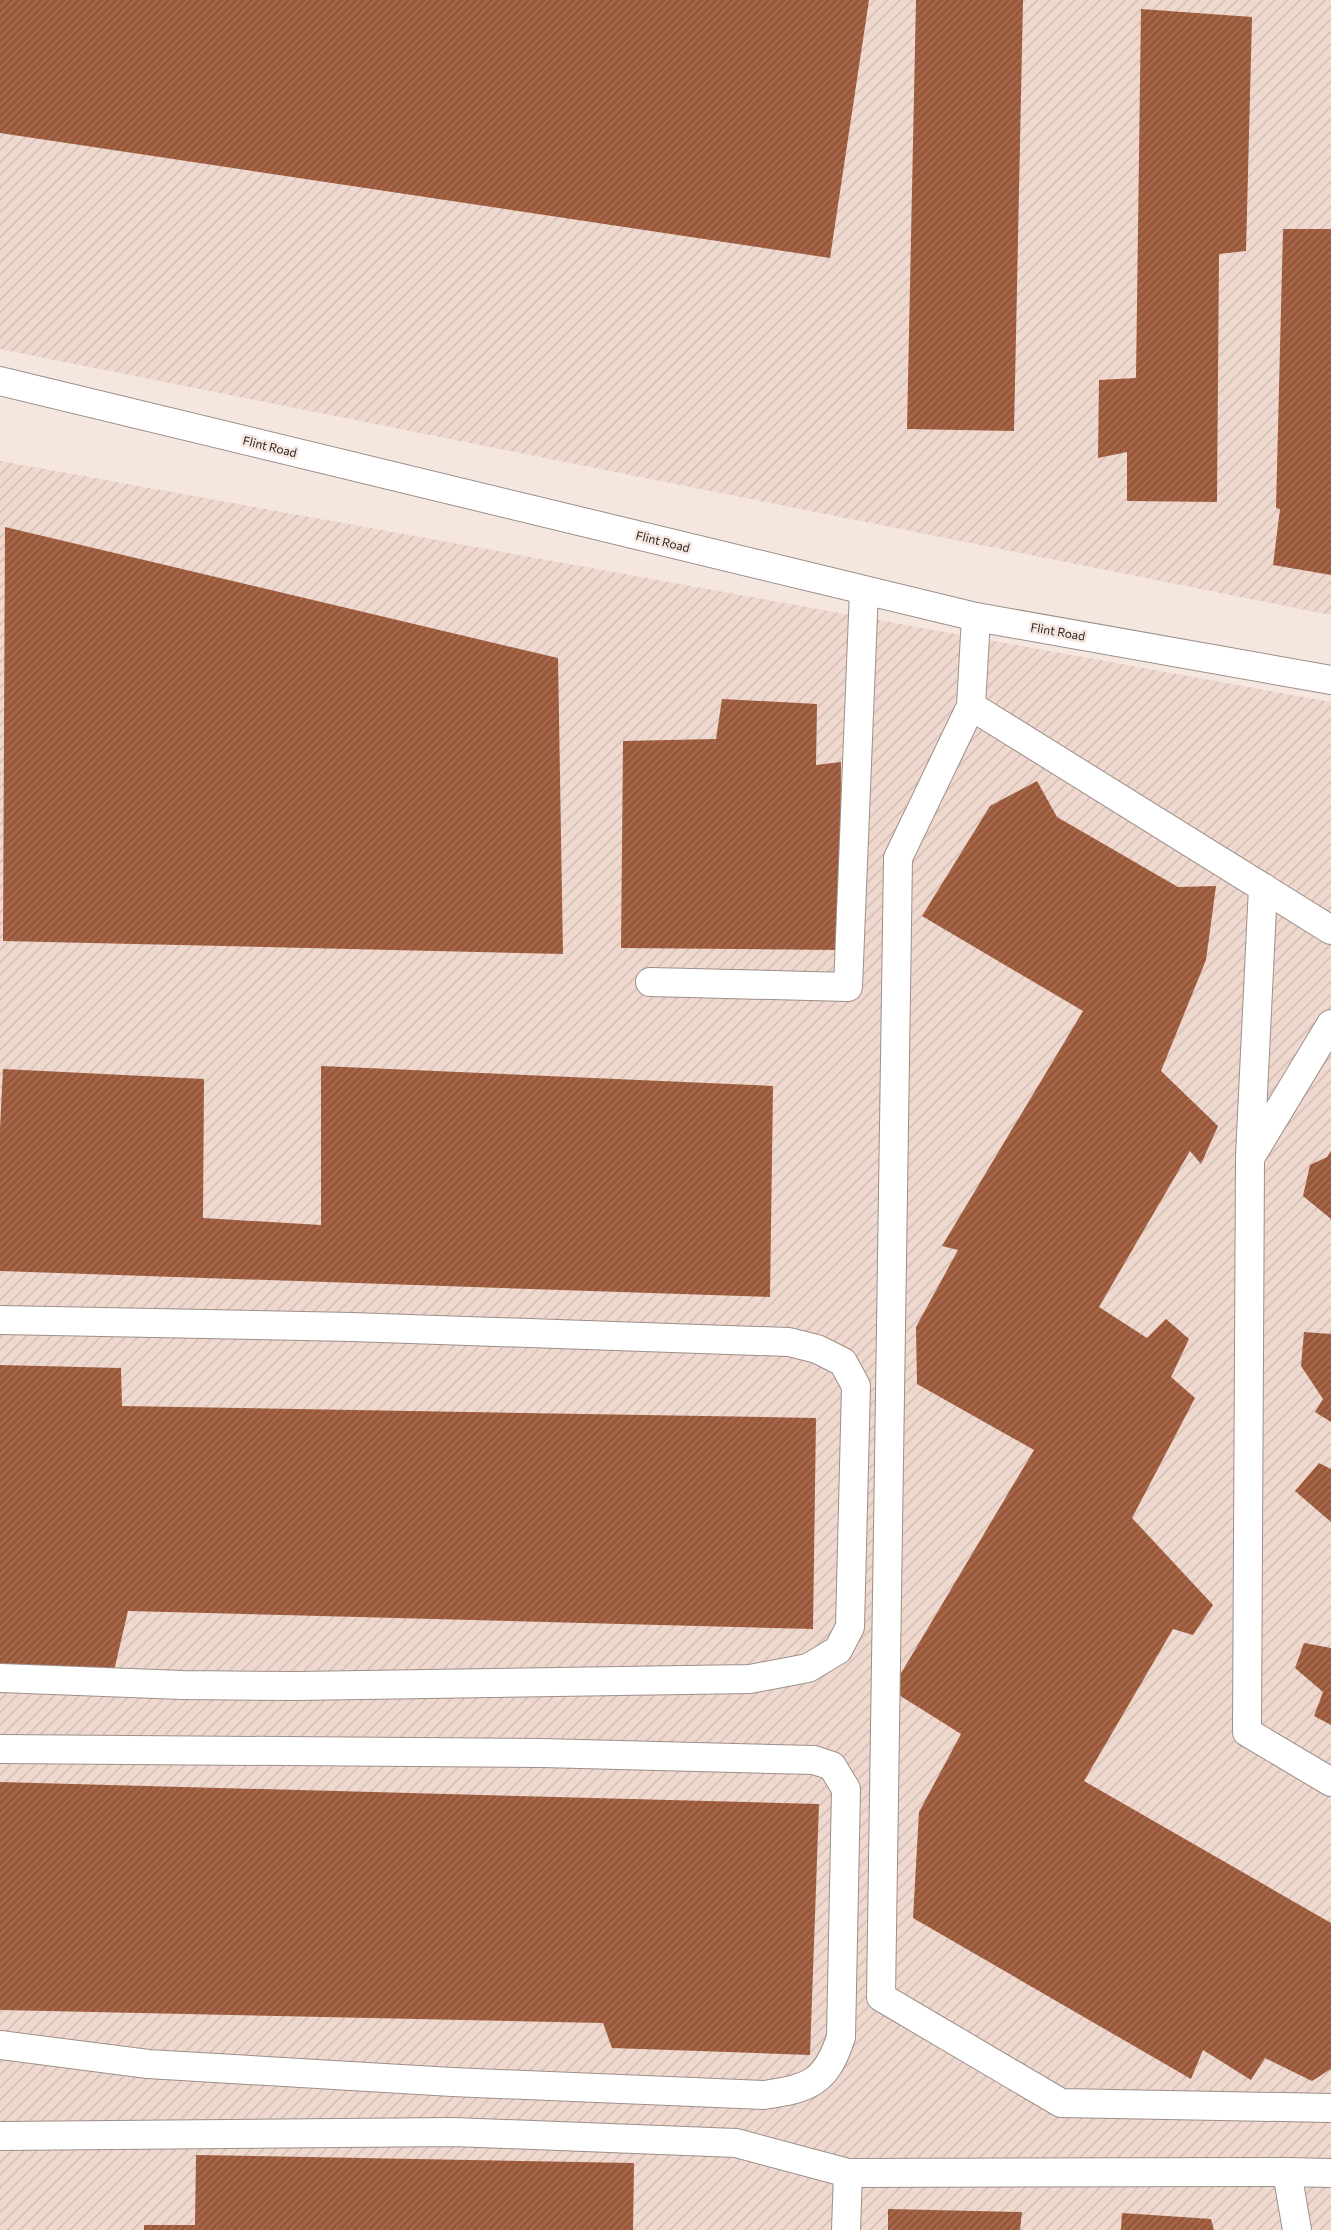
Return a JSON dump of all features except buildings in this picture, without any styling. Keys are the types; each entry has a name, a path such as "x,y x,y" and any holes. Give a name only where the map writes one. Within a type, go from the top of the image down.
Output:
{"street":[{"name":"Flint Road","path":"0,381 976,617 1331,680"},
{"path":"650,982 848,987 864,590"},
{"path":"976,617 971,706 898,858 881,1997 1061,2103 1331,2108"},
{"path":"971,706 1331,930"},
{"path":"1263,888 1250,1158 1247,1732 1331,1782"},
{"path":"1250,1158 1331,1024"},
{"path":"0,1320 352,1327 788,1342 817,1349 843,1362 856,1386 850,1627 838,1650 808,1668 750,1678 297,1686 172,1685 0,1678"},
{"path":"0,1749 542,1753 814,1760 832,1766 846,1789 841,2037 834,2058 822,2076 798,2090 764,2096 442,2082 148,2064 0,2045"},
{"path":"0,2136 454,2132 736,2143 848,2172 1331,2173"},
{"path":"846,2230 848,2172"},
{"path":"1287,2172 1297,2230"}],"shaded area":[{"path":"0,0 1331,0 1331,615 0,349"},
{"path":"0,461 1331,702 1331,2230 0,2230"}]}
